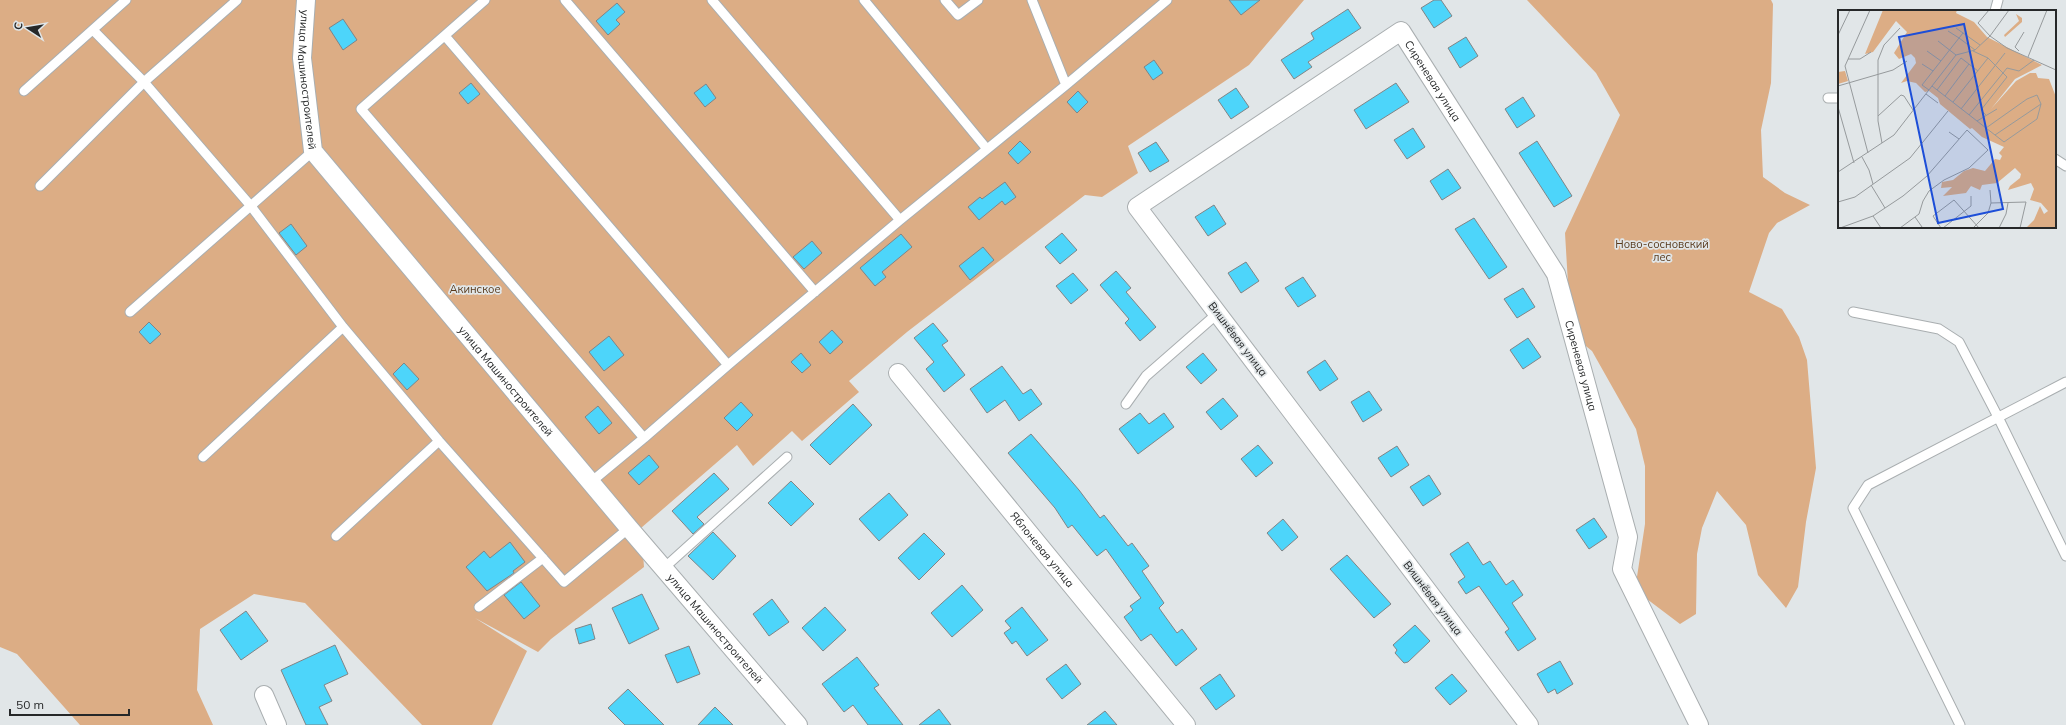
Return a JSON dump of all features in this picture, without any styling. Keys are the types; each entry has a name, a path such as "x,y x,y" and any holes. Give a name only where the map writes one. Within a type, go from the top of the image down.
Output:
{"street":[{"name":"улица Машиностроителей","path":"306,0 302,58 313,151 629,528 798,725"},
{"name":"Вишнёвая улица","path":"1401,31 1137,207 1529,725"},
{"name":"Сиреневая улица","path":"1401,31 1556,274 1628,537 1622,569 1699,725"},
{"name":"Яблоневая улица","path":"898,373 1186,725"},
{"path":"264,695 277,725"}],"lane":[{"path":"24,91 126,0"},
{"path":"40,186 144,82 237,0"},
{"path":"486,0 361,109 644,438"},
{"path":"565,0 815,292"},
{"path":"712,0 900,220"},
{"path":"864,0 987,149"},
{"path":"945,0 958,15 978,0"},
{"path":"1032,0 1066,85"},
{"path":"1995,10 1998,0"},
{"path":"591,482 900,220 1066,85 1164,1"},
{"path":"93,30 144,82 250,205 343,327 439,441 564,582 629,528"},
{"path":"445,36 728,365"},
{"path":"1828,98 1838,98"},
{"path":"130,312 313,151"},
{"path":"2056,160 2066,166"},
{"path":"1853,312 1939,329 1959,342 1998,417 2066,556"},
{"path":"1126,404 1146,376 1218,313"},
{"path":"202,457 343,327"},
{"path":"1960,725 1853,508 1868,485 2066,382"},
{"path":"336,536 439,441"},
{"path":"664,568 787,457"},
{"path":"479,607 542,558"}],"green space":[{"name":"Акинское","path":"0,0 1304,0 1249,65 1128,146 1138,173 1102,197 1085,195 907,332 849,381 859,392 802,441 792,431 753,466 737,445 641,528 644,567 551,639 538,652 475,618 527,651 492,725 422,725 305,603 254,594 200,629 197,690 213,725 80,725 17,654 0,647"},
{"name":"Ново-сосновский лес","path":"1527,0 1771,0 1773,4 1771,83 1761,130 1763,177 1785,193 1810,205 1777,223 1769,233 1749,292 1782,309 1799,337 1807,360 1816,468 1806,522 1798,587 1786,608 1758,575 1746,525 1717,491 1702,528 1697,554 1696,614 1680,624 1635,590 1645,524 1645,466 1636,429 1592,351 1571,334 1565,233 1620,115 1596,73"}],"building":[{"path":"1229,0 1260,0 1241,15"},
{"path":"1434,0 1441,0 1452,16 1434,28 1421,8"},
{"path":"617,3 625,12 616,20 620,24 608,35 596,21"},
{"path":"1348,9 1361,28 1308,62 1312,67 1294,79 1281,60 1314,39 1311,33"},
{"path":"343,19 357,40 343,50 329,28"},
{"path":"1466,37 1478,56 1460,68 1448,48"},
{"path":"1154,60 1163,73 1153,80 1144,67"},
{"path":"471,83 480,94 468,104 459,93"},
{"path":"1396,83 1409,102 1366,129 1354,110"},
{"path":"706,84 716,98 705,107 694,93"},
{"path":"1236,88 1249,107 1231,119 1218,100"},
{"path":"1078,91 1088,102 1077,113 1067,102"},
{"path":"1523,97 1535,116 1517,128 1505,109"},
{"path":"1413,128 1425,147 1407,159 1394,140"},
{"path":"1020,141 1031,152 1018,164 1008,153"},
{"path":"1537,141 1572,196 1554,207 1519,153"},
{"path":"1156,142 1169,161 1150,172 1138,153"},
{"path":"1448,169 1461,188 1442,200 1430,181"},
{"path":"1005,182 1016,197 1005,205 1002,201 979,220 968,207 980,197 982,199"},
{"path":"1214,205 1226,224 1208,236 1195,217"},
{"path":"1474,218 1507,267 1489,279 1455,229"},
{"path":"291,224 307,246 296,255 279,233"},
{"path":"1062,233 1077,250 1060,264 1045,247"},
{"path":"901,234 912,247 882,272 886,277 875,286 860,268"},
{"path":"812,241 822,253 804,269 793,257"},
{"path":"983,247 994,260 970,280 959,266"},
{"path":"1246,262 1259,281 1241,293 1228,273"},
{"path":"1116,271 1131,288 1126,292 1156,327 1140,341 1125,323 1129,319 1100,285"},
{"path":"1073,273 1088,290 1071,304 1056,286"},
{"path":"1303,277 1316,296 1298,307 1285,288"},
{"path":"1523,288 1535,307 1517,318 1504,299"},
{"path":"149,322 161,334 150,344 139,332"},
{"path":"933,323 948,341 942,345 965,375 944,392 926,369 934,362 914,338"},
{"path":"832,330 843,342 830,354 819,342"},
{"path":"609,336 624,355 604,371 589,352"},
{"path":"1528,338 1541,357 1523,369 1510,350"},
{"path":"801,353 811,365 802,373 791,362"},
{"path":"1203,353 1217,370 1201,384 1186,367"},
{"path":"1325,360 1338,379 1320,391 1307,372"},
{"path":"404,363 419,379 407,390 393,374"},
{"path":"1002,366 1023,394 1031,389 1042,404 1019,421 1005,400 987,413 970,389"},
{"path":"1369,391 1382,410 1363,422 1351,402"},
{"path":"1223,398 1238,416 1221,430 1206,412"},
{"path":"741,402 753,415 737,431 724,418"},
{"path":"853,404 872,425 830,465 810,445"},
{"path":"598,406 612,423 599,434 585,417"},
{"path":"1140,413 1149,424 1164,413 1174,427 1138,454 1119,429"},
{"path":"1031,434 1079,490 1100,518 1104,515 1128,546 1132,543 1149,566 1142,571 1164,603 1159,608 1177,633 1182,629 1197,649 1176,666 1151,634 1141,641 1124,617 1133,610 1130,606 1141,598 1106,549 1097,556 1072,525 1068,528 1055,508 1008,453"},
{"path":"1258,445 1273,463 1256,477 1241,459"},
{"path":"1397,446 1409,465 1391,477 1378,458"},
{"path":"649,455 659,467 639,485 628,473"},
{"path":"714,473 729,489 697,517 704,524 693,534 672,511"},
{"path":"1429,475 1441,494 1423,506 1410,487"},
{"path":"791,481 814,504 791,526 768,503"},
{"path":"889,493 908,515 879,541 859,519"},
{"path":"1594,518 1607,537 1589,549 1576,530"},
{"path":"1283,519 1298,537 1282,551 1267,533"},
{"path":"713,532 736,556 713,580 688,556"},
{"path":"924,533 945,554 919,580 898,558"},
{"path":"510,542 525,562 513,571 514,573 487,591 466,567 484,551 490,558"},
{"path":"1468,542 1483,565 1490,561 1506,585 1513,580 1523,595 1512,603 1536,639 1518,651 1505,632 1509,629 1479,586 1466,594 1458,582 1465,577 1450,554"},
{"path":"1347,555 1391,604 1374,618 1330,569"},
{"path":"521,582 540,606 524,619 504,595"},
{"path":"962,585 983,610 952,637 931,613"},
{"path":"642,594 659,629 629,644 612,608"},
{"path":"772,599 789,622 769,636 753,614"},
{"path":"825,607 846,630 823,651 802,628"},
{"path":"1022,607 1048,640 1027,656 1016,641 1012,644 1004,633 1011,628 1005,621"},
{"path":"246,611 268,641 241,660 220,630"},
{"path":"591,624 595,639 579,644 575,629"},
{"path":"1415,625 1430,641 1408,662 1404,663 1395,653 1397,650 1393,645"},
{"path":"335,645 348,674 324,685 332,701 319,707 328,725 306,725 281,670"},
{"path":"689,646 700,674 677,683 665,655"},
{"path":"857,657 879,685 874,688 903,725 868,725 853,705 844,712 822,684"},
{"path":"1560,661 1573,684 1557,694 1555,689 1548,693 1537,674"},
{"path":"1066,664 1081,684 1062,699 1046,679"},
{"path":"1220,674 1235,696 1216,710 1200,688"},
{"path":"1452,674 1467,691 1450,705 1435,688"},
{"path":"628,689 664,725 625,725 608,708"},
{"path":"715,707 733,725 698,725"},
{"path":"939,709 951,725 919,725"},
{"path":"1105,711 1117,725 1087,725"}]}
